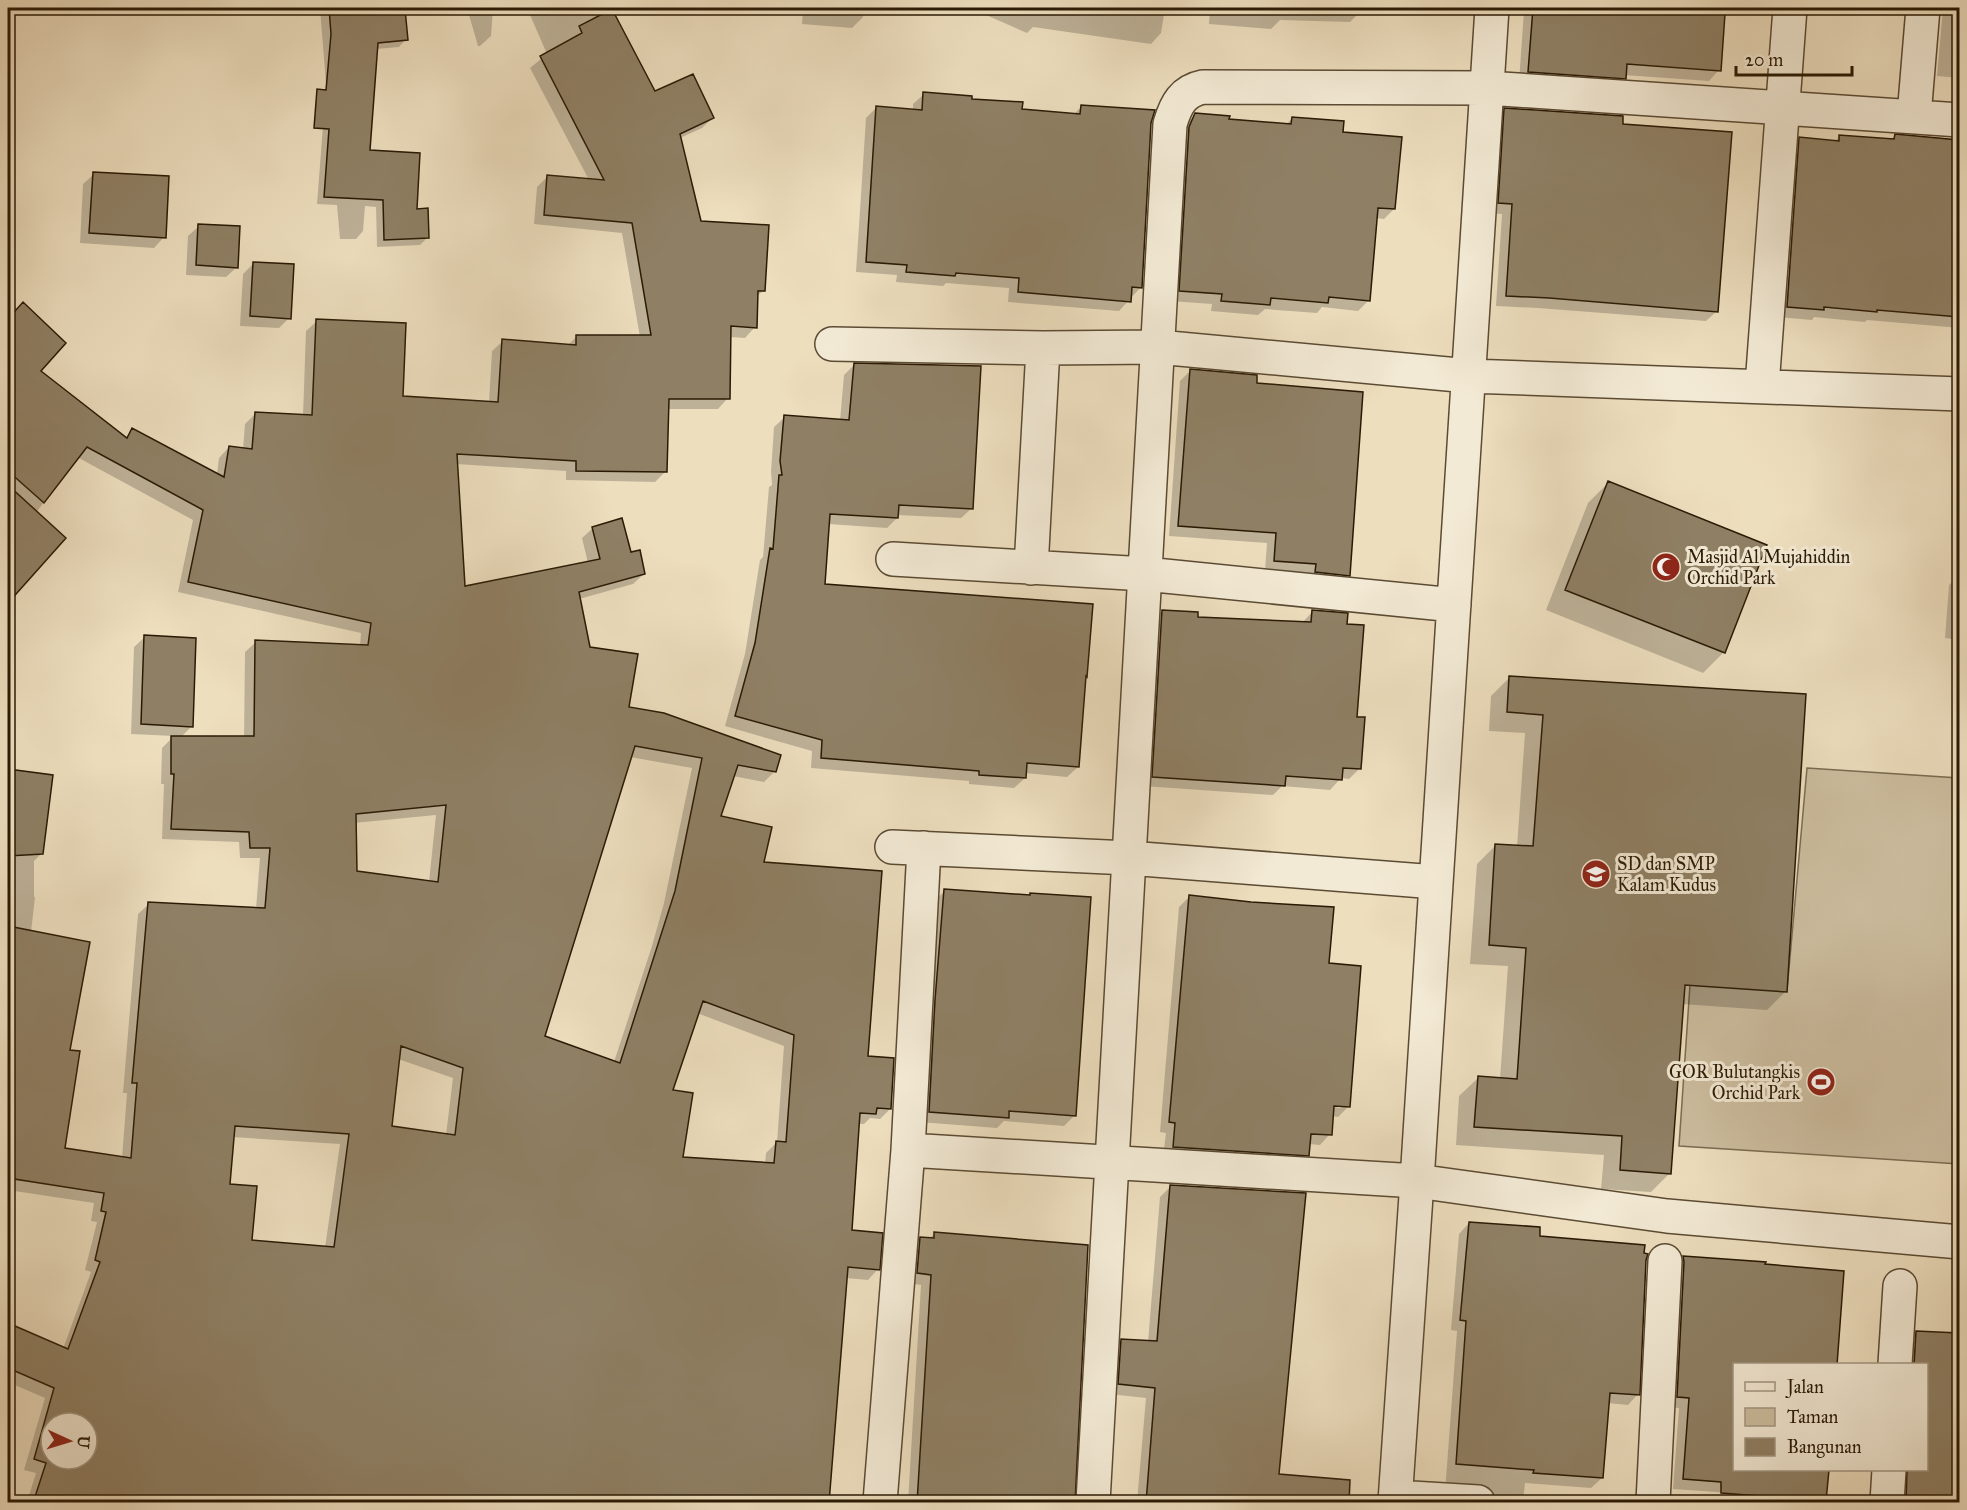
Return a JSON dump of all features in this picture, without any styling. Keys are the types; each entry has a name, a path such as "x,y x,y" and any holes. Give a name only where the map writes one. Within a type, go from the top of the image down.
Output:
{"street":[{"path":"1478,1503 1395,1500 1418,1181 1492,8"},
{"path":"1762,386 1790,8"},
{"path":"1914,116 1923,8"},
{"path":"1093,1503 1170,124 1181,98 1191,90 1203,87 1487,88 1959,120"},
{"path":"832,344 1158,348 1469,376 1959,394"},
{"path":"1031,568 1043,348"},
{"path":"893,559 1145,574 1454,605"},
{"path":"892,847 1129,858 1436,882"},
{"path":"880,1503 908,1149 924,848"},
{"path":"908,1149 1418,1181 1667,1216 1959,1242"},
{"path":"1653,1503 1665,1261"},
{"path":"1895,1363 1900,1286"},
{"path":"1887,1503 1889,1471"}],"green space":[{"path":"1807,768 1959,778 1959,1164 1679,1146 1690,985 1787,991"}],"building":[{"path":"329,8 374,8 374,12 405,9 408,40 378,43 370,150 420,153 417,209 428,208 429,238 384,240 383,200 324,197 329,129 314,128 317,89 326,90 331,34"},
{"path":"1533,8 1723,8 1723,14 1725,14 1721,71 1627,64 1626,79 1528,72"},
{"path":"612,9 655,91 693,74 714,118 680,134 701,221 769,225 765,291 758,291 757,328 731,326 730,399 669,399 667,472 576,471 576,461 457,454 465,586 600,559 592,527 622,518 631,552 640,550 645,574 579,592 590,647 638,654 629,707 664,713 781,755 776,772 738,765 721,816 772,827 764,862 882,871 868,1056 894,1058 891,1109 877,1108 876,1114 860,1113 852,1230 883,1233 880,1270 848,1267 829,1503 33,1503 43,1471 99,1471 99,1411 48,1411 54,1388 8,1368 8,1323 68,1349 100,1262 95,1260 106,1212 101,1211 104,1193 8,1178 8,926 90,942 70,1050 80,1051 65,1148 131,1158 137,1083 132,1083 148,902 265,908 270,848 250,848 249,832 171,829 174,774 171,774 171,736 254,736 255,640 368,645 371,623 188,582 203,510 87,447 44,503 8,471 8,319 23,302 66,343 41,371 127,438 132,428 224,477 229,446 252,449 255,412 312,415 316,319 406,323 403,396 498,402 502,339 576,345 576,335 651,335 632,223 544,215 547,175 604,180 540,56 582,33 579,26","holes":["635,746 702,758 675,891 620,1063 545,1036","446,805 438,882 357,871 356,814","703,1001 794,1035 786,1142 776,1141 774,1163 683,1157 693,1093 673,1090","401,1046 463,1068 455,1135 392,1126","235,1126 349,1134 334,1247 252,1240 257,1186 230,1184"]},
{"path":"923,92 972,96 972,99 1023,102 1022,109 1080,114 1081,105 1155,110 1151,123 1142,288 1132,287 1131,302 1018,292 1019,278 906,272 907,265 866,262 876,106 922,110"},
{"path":"1504,108 1623,116 1623,124 1732,132 1718,312 1506,296 1512,204 1498,203"},
{"path":"1195,113 1230,116 1229,119 1291,124 1292,117 1344,121 1343,132 1402,137 1395,209 1378,208 1370,301 1329,297 1328,303 1271,298 1270,305 1221,301 1222,294 1179,291 1189,127"},
{"path":"1895,134 1959,140 1959,317 1877,310 1877,312 1824,307 1824,310 1787,307 1799,137 1839,141 1839,135 1894,139"},
{"path":"93,172 169,176 166,238 89,233"},
{"path":"198,224 240,226 238,268 196,265"},
{"path":"253,262 294,264 291,319 250,316"},
{"path":"854,363 981,366 973,509 899,505 898,518 830,514 825,584 1093,604 1079,767 1027,763 1026,778 979,775 979,771 821,758 822,740 735,716 755,643 770,548 773,549 779,475 782,475 780,461 784,415 849,420"},
{"path":"1190,369 1257,375 1257,383 1363,392 1350,576 1315,572 1316,564 1274,561 1276,533 1178,526"},
{"name":"Masjid Al Mujahiddin Orchid Park","path":"1608,481 1767,545 1725,653 1565,590"},
{"path":"8,485 66,538 8,603"},
{"path":"1162,610 1198,612 1198,617 1311,622 1312,610 1348,613 1347,624 1364,625 1357,717 1365,717 1361,769 1343,768 1342,780 1286,776 1285,786 1152,777"},
{"path":"144,635 196,638 193,727 141,724"},
{"path":"1509,676 1806,694 1787,992 1685,985 1671,1174 1620,1170 1622,1136 1474,1127 1478,1076 1517,1079 1526,948 1489,945 1495,844 1533,846 1543,715 1507,712"},
{"path":"8,769 53,775 43,854 8,856"},
{"path":"944,889 1091,897 1076,1116 1009,1111 1009,1118 929,1112"},
{"path":"1189,895 1251,902 1334,907 1329,963 1361,966 1350,1107 1334,1106 1332,1135 1311,1134 1309,1156 1173,1147 1175,1123 1169,1122"},
{"path":"1170,1185 1306,1193 1279,1474 1350,1480 1349,1503 1146,1503 1155,1388 1118,1384 1121,1339 1157,1341"},
{"path":"1469,1222 1540,1227 1540,1236 1645,1245 1644,1253 1648,1254 1640,1395 1610,1393 1603,1478 1456,1464 1466,1321 1460,1320"},
{"path":"934,1232 1088,1245 1075,1503 917,1503 931,1275 917,1273 920,1237 934,1238"},
{"path":"1683,1256 1844,1271 1837,1363 1733,1363 1733,1471 1829,1471 1826,1501 1721,1493 1721,1482 1683,1479 1689,1398 1677,1397"},
{"path":"1916,1331 1959,1333 1959,1503 1906,1501 1907,1471 1928,1471 1928,1363 1914,1363"},
{"path":"39,1441 39,1461 34,1459"}],"place":[{"name":"Masjid Al Mujahiddin Orchid Park","path":"1666,567"},
{"name":"SD dan SMP Kalam Kudus","path":"1596,874"},
{"name":"GOR Bulutangkis Orchid Park","path":"1821,1082"}]}
